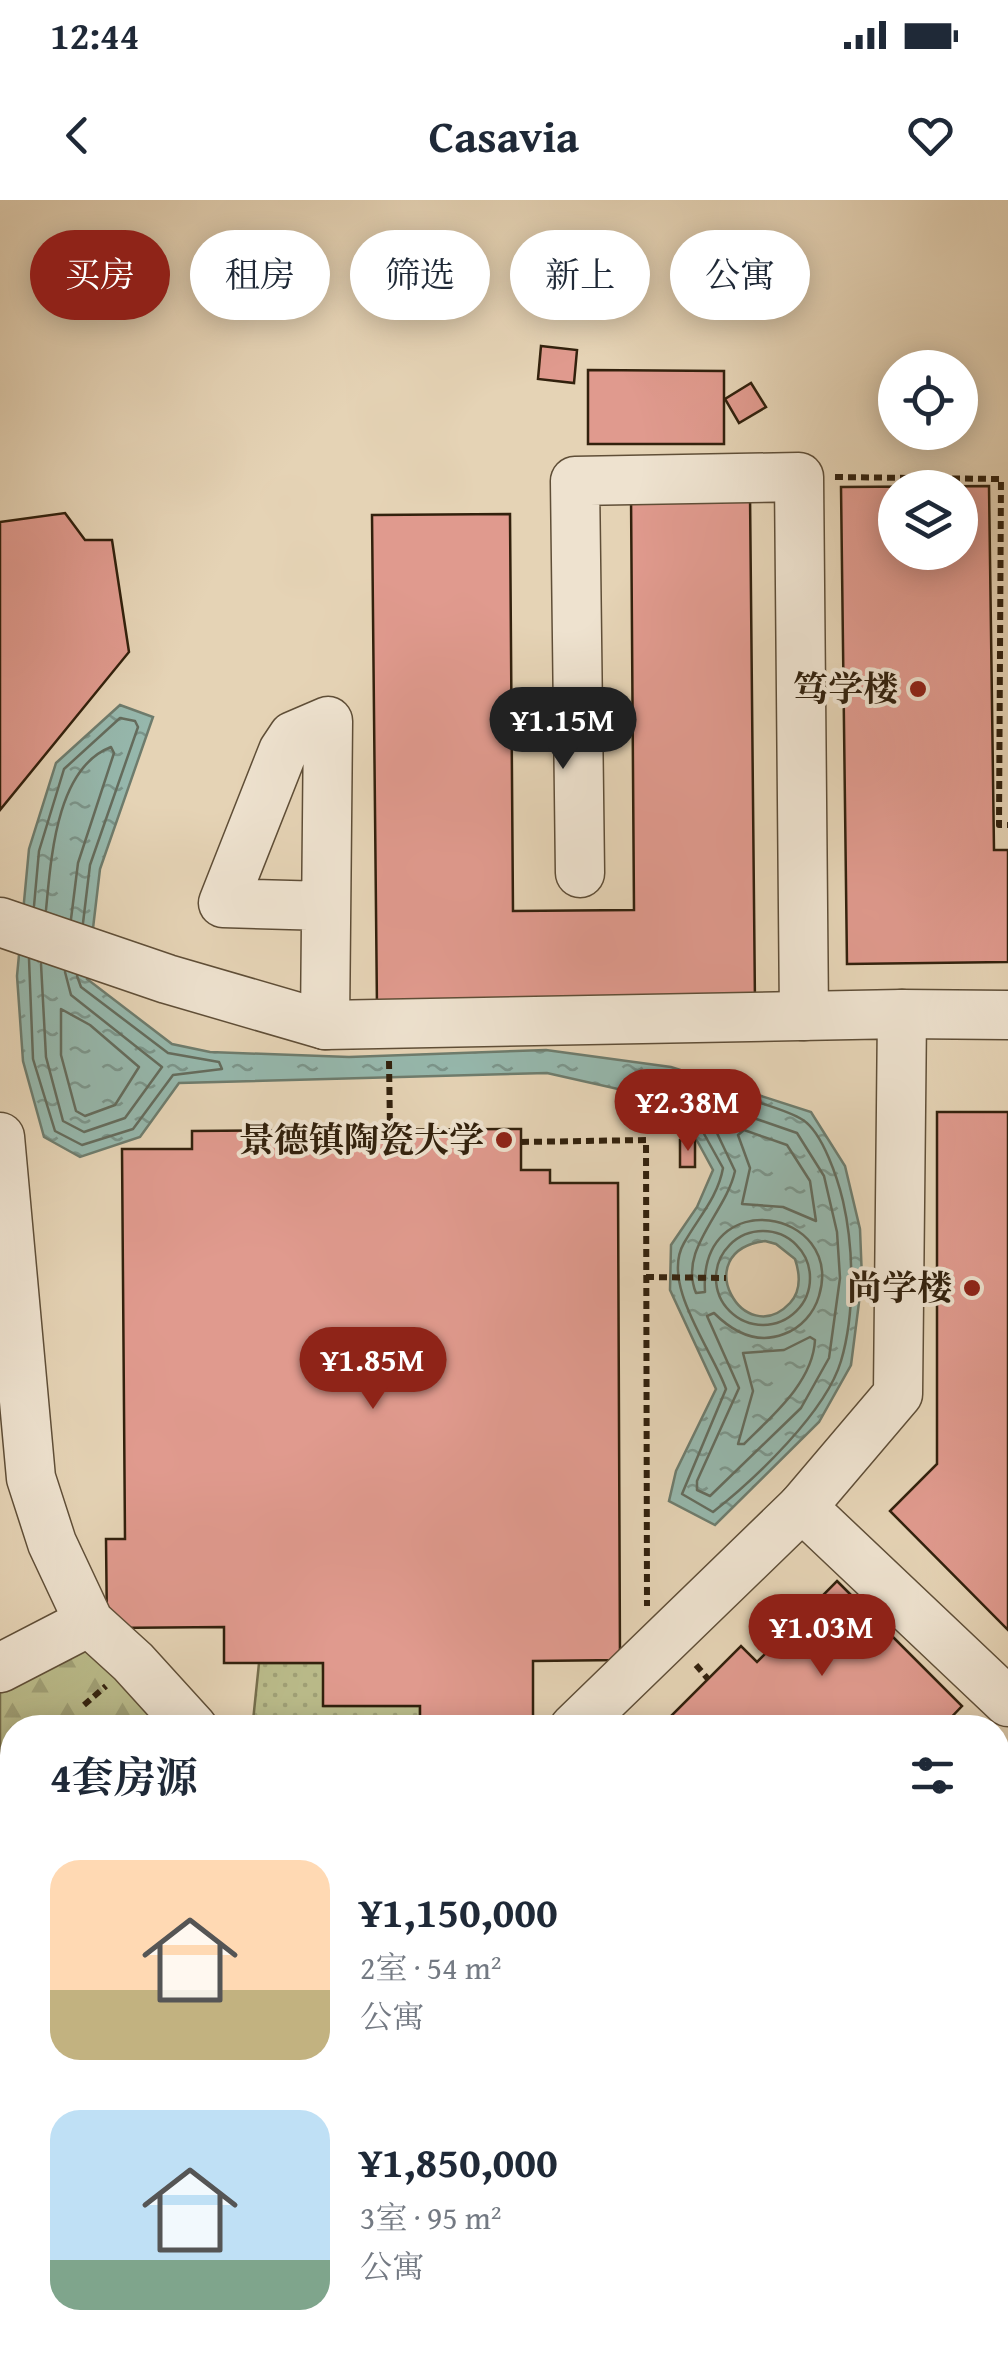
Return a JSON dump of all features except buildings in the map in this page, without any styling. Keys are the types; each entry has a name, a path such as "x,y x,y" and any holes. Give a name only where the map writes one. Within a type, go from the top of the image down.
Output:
{"lane":[{"path":"580,873 575,481 799,477 804,1016"},
{"path":"326,906 326,1025"},
{"path":"5,924 167,980 326,1025 902,1014 1008,1016"},
{"path":"596,1715 648,1657 802,1507 898,1394 902,1014"},
{"path":"0,1137 31,1478 52,1543 89,1622 182,1715"},
{"path":"802,1507 1008,1702"},
{"path":"0,1668 89,1622"}],"path":[{"path":"799,477 1001,479 999,825 1008,824"},
{"path":"389,1026 390,1130"},
{"path":"522,1142 646,1140 648,1657"},
{"path":"646,1277 726,1278"}],"green space":[{"path":"86,1637 164,1715 0,1715 0,1686"},
{"path":"259,1663 323,1663 324,1706 420,1706 420,1715 254,1715"}],"water":[{"path":"120,705 153,717 100,869 87,979 172,1044 210,1052 349,1057 546,1050 671,1067 811,1112 845,1166 860,1229 862,1279 851,1365 819,1422 715,1525 669,1501 676,1471 716,1389 670,1290 671,1245 697,1207 713,1170 676,1102 547,1073 179,1083 140,1137 80,1157 44,1137 23,1061 17,976 29,849 56,763","holes":["765,1241 776,1244 795,1259 798,1287 790,1303 773,1315 756,1315 741,1308 731,1294 727,1278 730,1262 742,1249"]}],"place":[{"name":"笃学楼","path":"918,689"},
{"name":"景德镇陶瓷大学","path":"504,1140"},
{"name":"尚学楼","path":"972,1288"}]}
